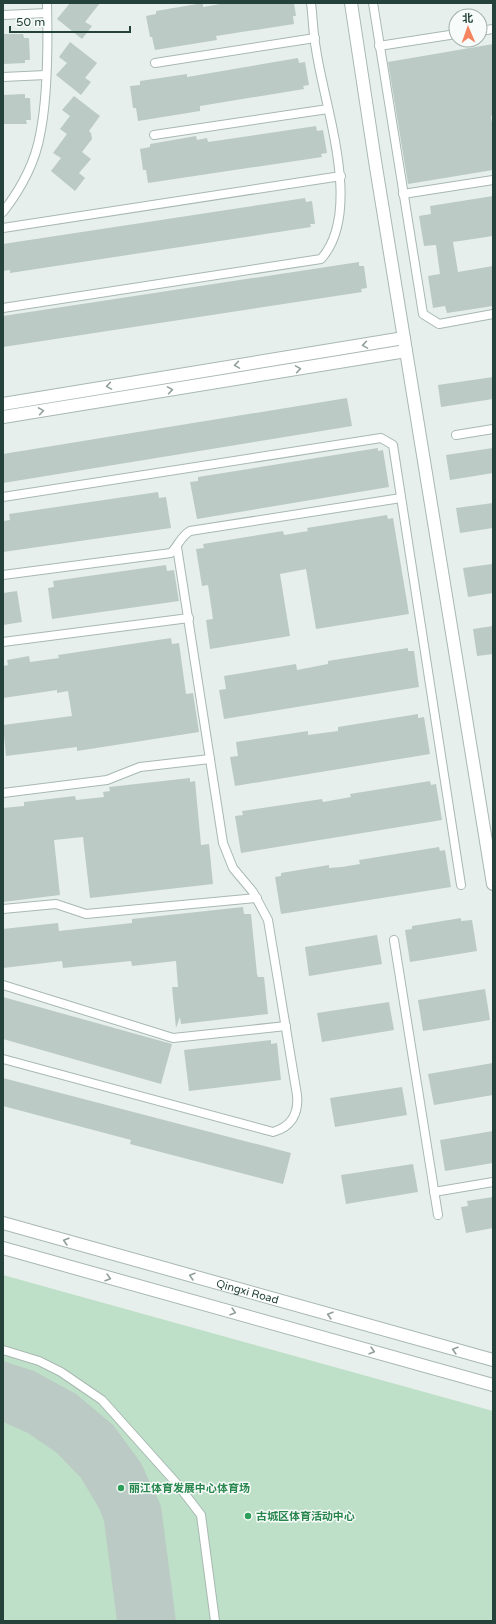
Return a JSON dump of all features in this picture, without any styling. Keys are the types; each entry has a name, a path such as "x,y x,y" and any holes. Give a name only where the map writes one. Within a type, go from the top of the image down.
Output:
{"street":[{"path":"351,3 493,884"},
{"path":"3,404 404,338"},
{"path":"3,417 406,351"},
{"name":"Qingxi Road","path":"3,1223 493,1360"},
{"path":"3,1248 493,1385"}],"lane":[{"path":"3,212 18,191 35,155 41,135 46,75 47,3"},
{"path":"3,308 321,259 331,245 338,223 341,176 315,38 311,3"},
{"path":"373,3 423,314 438,324 493,314"},
{"path":"3,15 47,13"},
{"path":"379,46 448,35"},
{"path":"155,63 315,38"},
{"path":"3,77 46,75"},
{"path":"154,135 328,109"},
{"path":"3,228 341,176"},
{"path":"403,194 493,180"},
{"path":"456,435 493,429"},
{"path":"3,497 381,438 393,445 461,885"},
{"path":"3,575 171,553 177,547 184,535 190,531 401,498"},
{"path":"3,1059 272,1132 280,1130 290,1122 296,1112 298,1103 268,920 257,898 233,868 223,843 177,547"},
{"path":"3,642 188,618"},
{"path":"3,793 107,780 140,767 210,759"},
{"path":"3,909 56,904 86,914 257,898"},
{"path":"394,940 438,1215"},
{"path":"3,985 173,1038 286,1026"},
{"path":"434,1192 493,1182"},
{"path":"3,1350 39,1361 61,1372 102,1400 178,1485 201,1515 215,1621"}],"green space":[{"name":"古城区体育活动中心","path":"3,1275 493,1411 493,1621 3,1621"}],"building":[{"path":"70,3 100,3 85,22 92,26 82,39 57,19"},
{"path":"203,3 203,7 226,3 294,3 296,16 293,16 294,24 216,36 217,40 155,50 152,37 150,37 146,16 156,14 156,11"},
{"path":"3,34 23,34 24,38 29,38 30,60 25,60 25,63 3,64"},
{"path":"70,42 97,63 85,78 91,82 81,95 56,75 67,63 59,57"},
{"path":"493,44 493,116 491,116 493,130 493,170 408,184 388,62 470,48 488,48 488,45"},
{"path":"298,58 299,63 305,62 309,85 303,86 304,89 200,106 200,111 138,121 136,108 133,108 130,86 140,85 140,81 187,74 187,77"},
{"path":"25,94 25,98 30,98 31,120 26,120 27,124 3,124 3,95"},
{"path":"74,96 100,116 89,131 92,139 82,152 91,159 79,173 85,178 75,191 51,171 61,158 53,153 67,134 60,129 70,116 62,110"},
{"path":"316,126 317,131 323,130 327,153 321,154 322,157 148,183 146,170 143,170 140,149 150,147 150,144 196,136 197,140 207,138 208,142"},
{"path":"493,196 493,236 453,242 458,272 493,266 493,306 447,313 445,306 433,308 428,276 440,274 436,245 424,246 419,216 431,214 430,206"},
{"path":"305,198 306,202 312,201 315,224 310,224 311,227 10,273 10,270 3,271 3,244"},
{"path":"359,262 359,266 364,266 367,288 361,289 362,292 3,347 3,316"},
{"path":"493,377 493,399 441,407 438,385"},
{"path":"347,398 352,426 3,483 3,454"},
{"path":"378,448 378,451 383,450 389,487 197,519 190,482 198,481 198,477"},
{"path":"493,448 493,473 450,480 446,455"},
{"path":"158,492 159,498 166,497 171,528 3,552 3,521 10,520 9,514"},
{"path":"493,503 493,528 460,533 456,508"},
{"path":"387,515 388,519 393,518 409,614 316,629 306,569 280,574 290,636 210,649 206,620 213,619 208,585 202,586 196,549 204,548 203,544 283,531 284,535 308,531 307,528"},
{"path":"492,564 493,593 468,597 463,568"},
{"path":"166,565 167,571 174,570 179,601 52,619 48,588 54,587 53,581"},
{"path":"17,591 22,622 3,625 3,593"},
{"path":"493,626 493,654 477,656 473,629"},
{"path":"171,638 172,644 179,643 186,694 193,693 199,732 77,751 77,747 6,756 3,725 72,716 68,691 57,693 57,690 3,698 3,666 8,665 7,660 29,656 30,662 59,658 58,655"},
{"path":"408,648 408,651 414,651 419,687 224,719 219,690 226,689 224,676 296,664 297,670 328,664 328,661"},
{"path":"418,714 418,718 424,717 430,754 235,786 230,757 238,756 236,742 308,731 308,735 338,731 338,727"},
{"path":"190,778 190,782 195,781 201,845 209,844 213,884 90,898 83,837 54,840 60,895 3,902 3,808 24,806 24,802 75,796 76,800 104,797 103,792 110,791 109,787"},
{"path":"430,781 431,785 436,784 442,820 241,853 235,816 243,815 242,811 322,799 323,802 351,797 350,794"},
{"path":"439,847 440,851 445,850 451,887 281,914 275,877 281,876 281,873 329,865 329,868 342,867 360,864 359,860"},
{"path":"243,907 244,914 251,914 257,974 258,977 264,977 268,1014 181,1024 180,1017 176,1028 172,987 178,987 176,961 132,966 131,961 63,968 62,961 3,968 3,929 58,923 59,931 132,923 132,919"},
{"path":"461,918 461,921 472,920 477,951 410,962 405,930 412,929 412,926"},
{"path":"377,935 382,964 309,976 305,947"},
{"path":"485,989 490,1020 423,1031 418,1000"},
{"path":"3,997 172,1044 161,1084 3,1039"},
{"path":"389,1002 394,1030 322,1042 317,1013"},
{"path":"271,1040 271,1044 277,1043 281,1080 189,1091 184,1050"},
{"path":"493,1063 493,1095 434,1105 428,1074"},
{"path":"3,1078 291,1153 283,1184 130,1144 131,1140 3,1106"},
{"path":"402,1087 407,1115 335,1127 330,1098"},
{"path":"493,1131 493,1163 445,1171 440,1140"},
{"path":"413,1164 418,1192 346,1204 341,1175"},
{"path":"493,1197 493,1228 466,1233 461,1207 468,1206 467,1201"},
{"name":"丽江体育发展中心体育场","path":"3,1361 34,1371 76,1394 113,1425 141,1463 161,1506 176,1621 117,1621 104,1521 99,1508 81,1478 57,1453 28,1433 3,1422"}],"place":[{"name":"丽江体育发展中心体育场","path":"121,1488"},
{"name":"古城区体育活动中心","path":"248,1516"}]}
